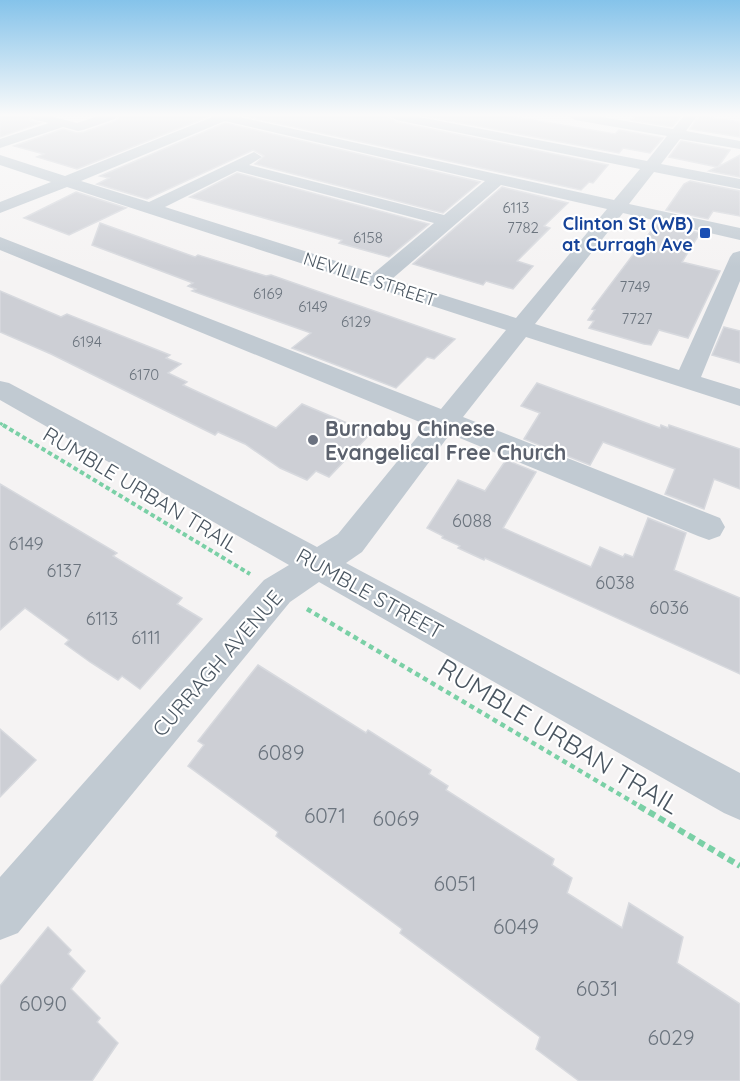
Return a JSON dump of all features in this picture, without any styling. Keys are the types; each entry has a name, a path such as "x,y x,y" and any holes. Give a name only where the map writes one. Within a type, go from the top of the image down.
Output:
{"street":[{"name":"NEVILLE STREET","path":"20,166 740,398"},
{"path":"0,208 101,166"},
{"path":"148,208 233,166"},
{"path":"236,166 447,221"},
{"path":"436,166 740,234"},
{"name":"CURRAGH AVENUE","path":"0,915 267,602 278,591 350,543 652,166"},
{"path":"654,166 740,184"},
{"path":"377,281 498,179"},
{"path":"0,243 444,423 709,527"},
{"path":"687,381 732,298 740,257"},
{"name":"RUMBLE STREET","path":"0,389 740,797"}],"path":[{"name":"RUMBLE URBAN TRAIL","path":"0,423 254,577"},
{"name":"RUMBLE URBAN TRAIL","path":"304,607 740,866"}],"building":[{"path":"123,166 217,166 147,199 97,184 109,178 100,176"},
{"path":"264,166 413,166 480,182 443,213"},
{"path":"474,166 607,166 593,183 589,182 581,190"},
{"path":"714,166 740,166 740,177 709,171 717,167"},
{"path":"237,173 429,224 389,257 339,243 342,240 190,197"},
{"path":"690,181 740,191 740,216 713,211 708,219 666,210 684,184"},
{"path":"502,187 568,203 544,226 550,228 517,261 533,266 513,289 486,281 483,285 413,264"},
{"path":"76,192 126,208 69,235 24,218"},
{"path":"100,223 195,257 198,255 266,276 271,275 455,339 434,359 427,357 396,388 292,348 311,333 192,291 196,289 188,286 193,283 92,245"},
{"path":"657,223 700,233 682,262 720,271 688,338 659,330 651,345 589,328 594,321 588,320 595,310 592,309"},
{"path":"0,291 61,317 67,314 170,355 166,358 181,364 168,373 187,382 183,385 276,428 302,404 371,433 329,477 316,471 307,480 280,468 245,444 218,432 215,435 51,354 0,332"},
{"path":"724,327 740,331 740,363 712,355"},
{"path":"537,383 660,428 661,425 668,428 669,425 740,449 740,489 714,479 704,509 665,494 675,469 603,442 590,465 524,439 540,413 521,406"},
{"path":"506,460 536,472 503,528 591,567 600,547 623,557 625,554 633,557 648,518 686,533 674,570 740,598 740,674 485,558 484,560 458,548 460,546 427,528 458,480 485,491"},
{"path":"0,484 117,553 113,556 182,598 177,604 202,619 140,689 122,676 118,680 90,662 65,644 69,640 25,608 0,630"},
{"path":"258,665 366,733 368,730 431,770 429,774 448,786 446,790 554,859 552,865 572,878 567,893 622,928 629,903 683,937 677,963 740,1004 740,1081 579,1081 536,1049 540,1037 400,933 402,929 276,836 278,832 188,766 204,745 198,741"},
{"path":"0,729 36,760 0,797"},
{"path":"48,927 71,950 68,954 85,971 71,989 100,1018 97,1022 118,1043 92,1081 0,1081 0,986"}],"place":[{"name":"Clinton St (WB) at Curragh Ave","path":"705,233"},
{"name":"Burnaby Chinese Evangelical Free Church","path":"313,440"}]}
